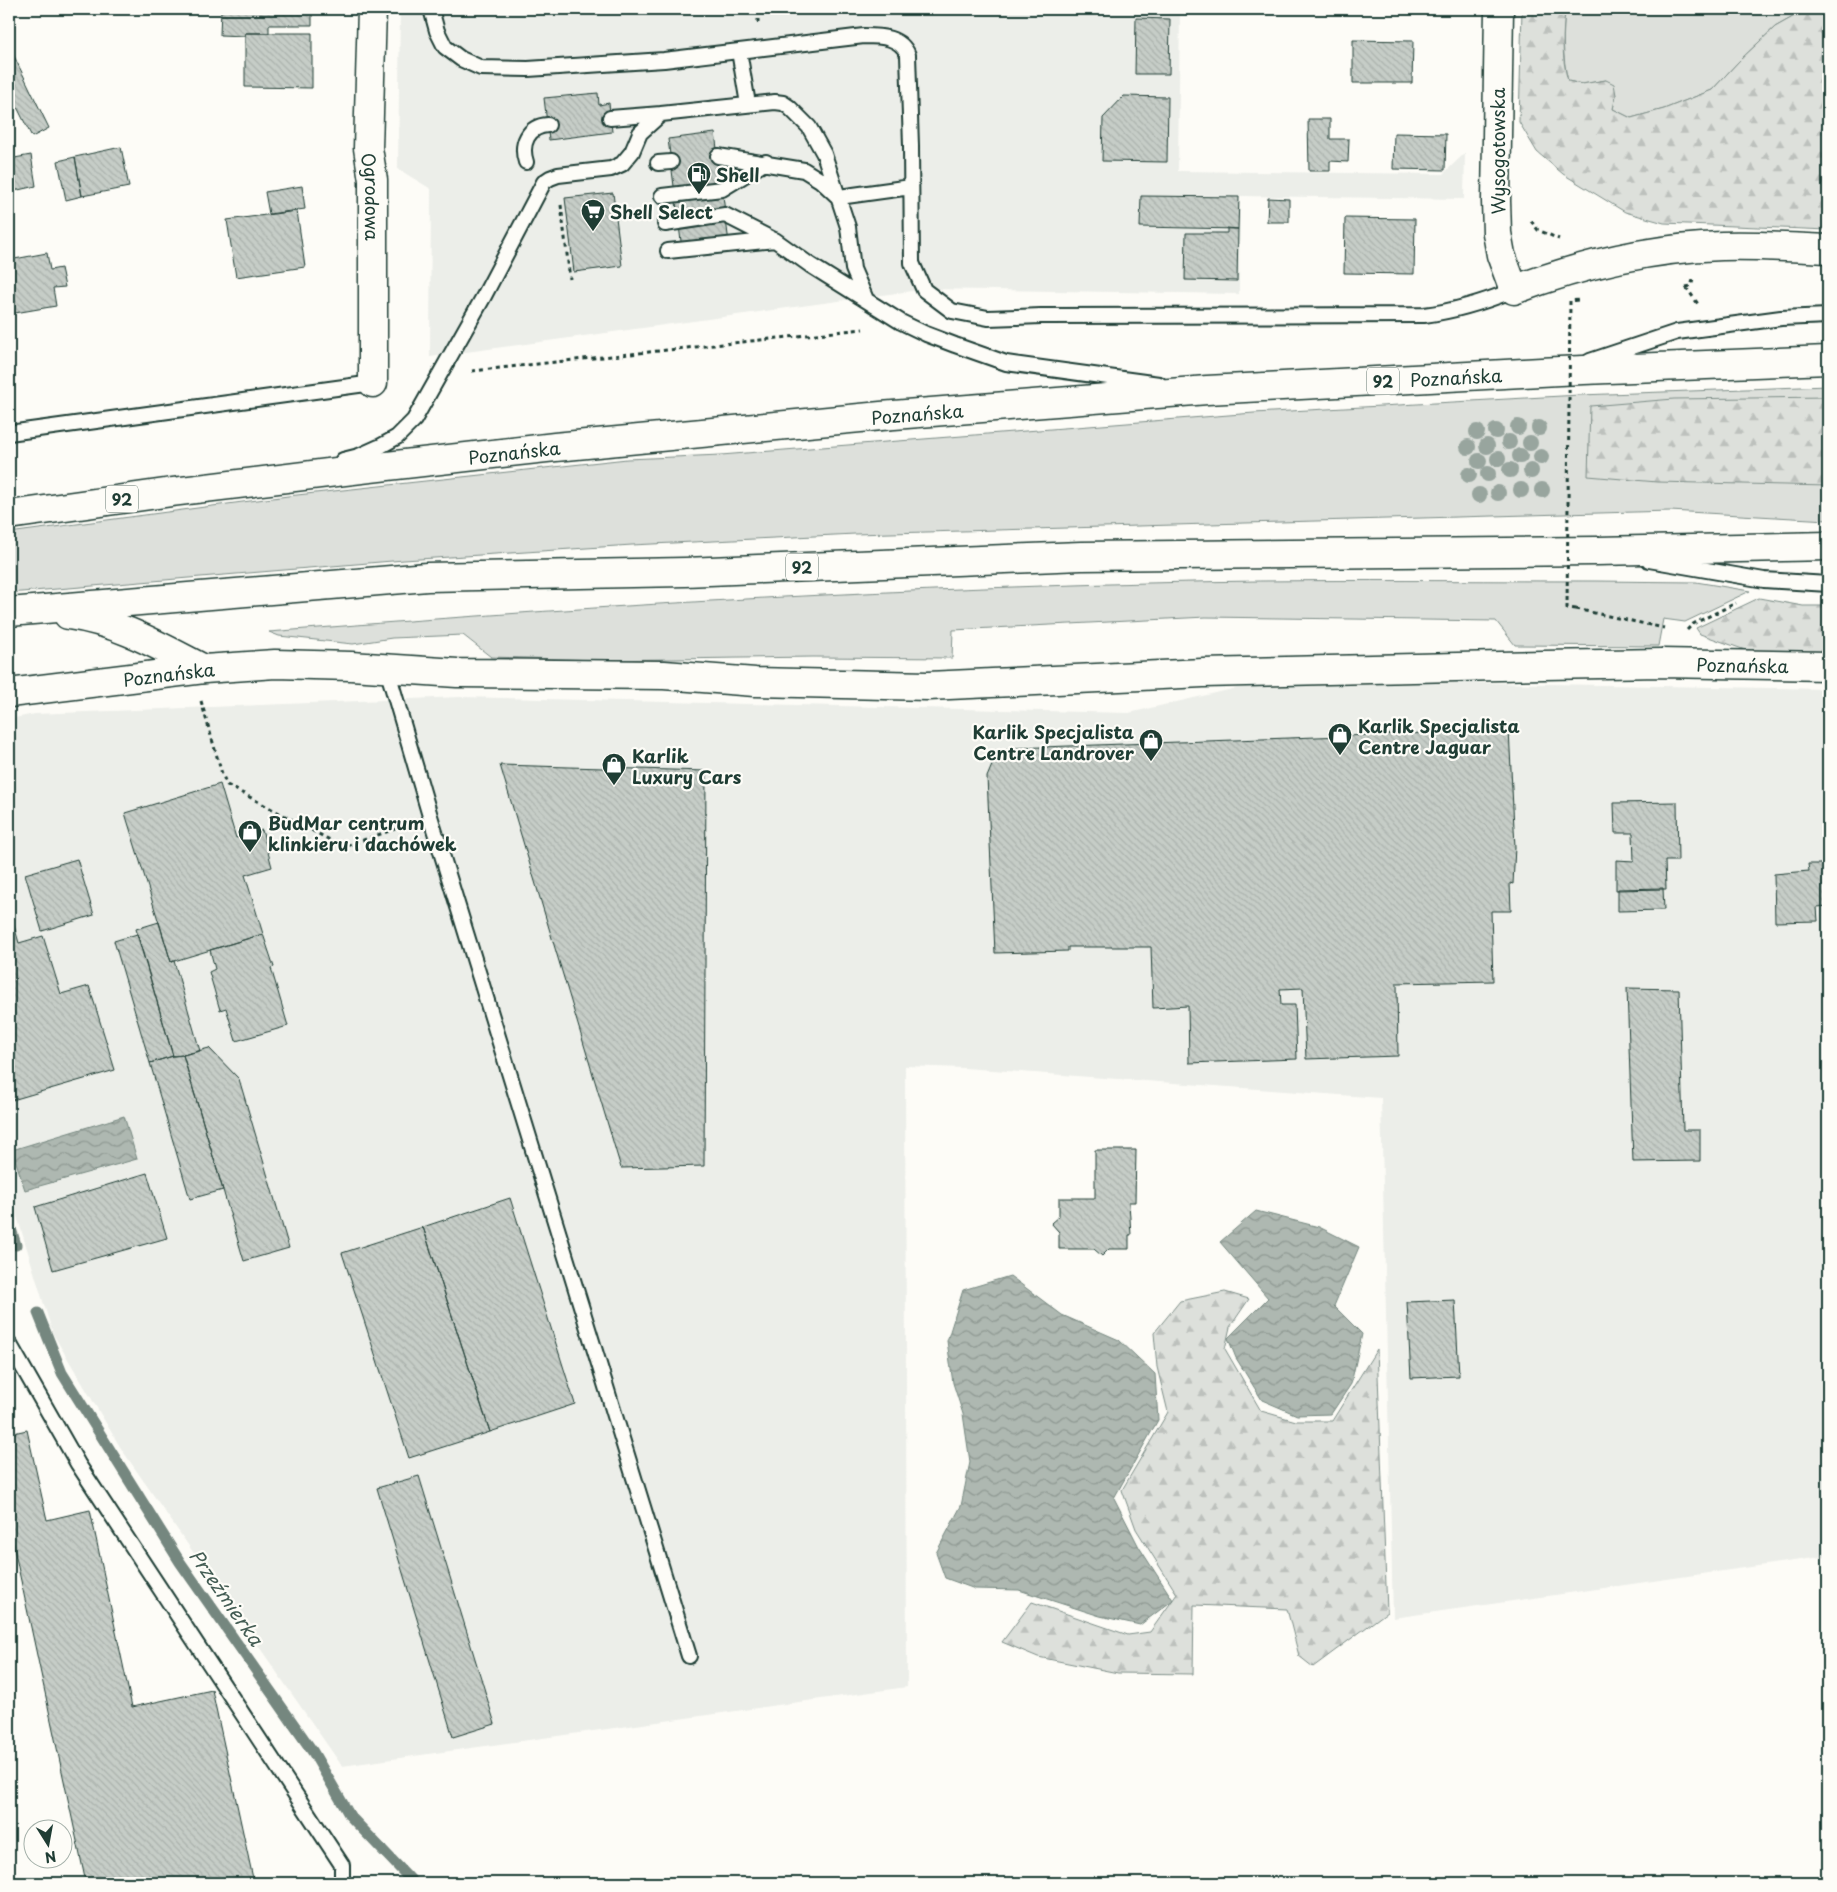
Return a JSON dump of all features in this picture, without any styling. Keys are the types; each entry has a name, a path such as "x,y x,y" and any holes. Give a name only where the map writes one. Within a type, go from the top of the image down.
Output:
{"main road":[{"name":"Ogrodowa","path":"372,9 368,148 374,180 373,383"},
{"name":"Wysogotowska","path":"1499,9 1497,233 1501,255 1514,290"},
{"path":"1514,290 1582,267 1662,250 1721,246 1828,249"},
{"name":"Poznańska","path":"9,515 235,484 545,448 987,407 1207,390 1559,371 1828,360"},
{"name":"92","path":"14,611 427,577 685,572 1081,556 1828,546"},
{"path":"14,611 72,615 106,622 129,630 198,670"},
{"name":"Poznańska","path":"9,692 198,670 275,664 457,673 664,675 755,682 928,686 1204,673 1544,665 1661,663 1828,666"}],"lane":[{"path":"431,9 437,31 445,47 462,59 481,68 528,69 664,60 864,36 890,38 906,49 908,55 912,263 924,290 952,310 988,318 1041,316 1424,314 1449,312 1475,305 1514,290"},
{"path":"740,51 748,104"},
{"path":"610,118 748,104 783,103 809,126 824,154 848,227 853,269 865,298"},
{"path":"235,484 358,456 397,437 414,420 484,296 544,182 558,175 611,169 622,164 632,152 640,133 661,114"},
{"path":"526,162 523,150 529,133 538,127 548,125"},
{"path":"718,156 766,162 804,170 820,180 839,197 910,187"},
{"path":"662,196 722,189 766,162"},
{"path":"665,224 725,216 775,240 810,265 901,322 926,334 1006,363 1207,390"},
{"path":"668,252 775,240"},
{"path":"1559,371 1677,332 1781,318 1828,316"},
{"path":"9,432 373,383"},
{"path":"1597,550 1764,580 1828,584"},
{"path":"387,669 430,816 689,1656"},
{"path":"9,1344 78,1464 342,1865 342,1883"}],"path":[{"path":"558,175 570,279"},
{"path":"1682,280 1699,307"},
{"path":"1579,300 1570,301 1567,608 1672,630"},
{"path":"440,374 866,329 901,322"},
{"path":"1685,631 1693,624 1736,602"},
{"path":"198,670 222,774 227,784 343,847 395,829"}],"shaded area":[{"path":"400,9 1180,9 1178,171 1443,174 1465,153 1464,199 1240,196 1239,294 926,289 430,357 431,189 398,169"},
{"path":"1276,679 1828,689 1828,1556 1393,1618 1381,1098 964,1068 905,1066 907,1687 342,1766 122,1450 53,1334 9,1190 9,719 35,714 460,697 1129,713"}],"green space":[{"path":"1522,9 1565,9 1563,54 1568,81 1582,84 1606,80 1614,84 1616,95 1613,109 1631,118 1664,109 1712,90 1775,27 1807,9 1828,9 1828,230 1664,223 1625,212 1563,174 1537,152 1519,122"},
{"path":"1565,9 1807,9 1775,27 1712,90 1664,109 1631,118 1613,109 1616,95 1606,80 1582,84 1568,81 1564,45"},
{"path":"1828,386 1828,520 1670,511 855,534 632,545 404,560 9,593 9,533 288,496 627,459 721,455 1254,413 1580,395"},
{"path":"1828,397 1828,486 1657,482 1588,476 1590,406 1674,399"},
{"path":"1204,582 1696,582 1750,591 1685,622 1663,619 1658,646 1515,645 1496,621 1206,617 953,630 952,658 813,657 600,660 491,657 463,635 392,638 353,644 279,636 269,632 488,615 928,590"},
{"path":"1759,598 1803,606 1828,606 1828,653 1751,652 1700,634 1696,628"},
{"path":"1225,1292 1249,1299 1230,1327 1225,1349 1261,1411 1296,1421 1332,1421 1377,1349 1387,1612 1313,1667 1299,1656 1287,1609 1194,1605 1193,1674 1118,1673 1038,1657 1002,1642 1032,1602 1128,1635 1150,1632 1177,1594 1136,1529 1122,1490 1168,1412 1157,1367 1154,1333 1180,1301"}],"water":[{"path":"124,1116 137,1159 25,1190 12,1150"},
{"path":"1256,1211 1319,1227 1359,1247 1334,1306 1362,1334 1351,1384 1331,1414 1297,1415 1262,1400 1236,1358 1228,1338 1268,1298 1220,1242"},
{"path":"1010,1276 1062,1315 1119,1340 1155,1374 1158,1420 1114,1498 1139,1547 1173,1600 1140,1625 1100,1616 1019,1590 975,1589 945,1578 936,1553 961,1506 970,1462 963,1414 953,1383 947,1341 963,1290"}],"building":[{"path":"221,9 312,9 312,25 269,25 269,33 245,33 245,36 220,35"},
{"path":"1136,18 1170,19 1169,74 1135,74"},
{"path":"245,33 312,33 312,88 245,87"},
{"path":"1353,40 1413,41 1412,83 1353,83"},
{"path":"11,50 49,128 32,137 9,91 9,51"},
{"path":"598,93 599,105 609,103 612,132 549,140 544,98"},
{"path":"1124,96 1168,97 1167,162 1102,161 1103,118"},
{"path":"1308,119 1330,119 1330,139 1349,139 1348,162 1330,161 1330,171 1309,171"},
{"path":"715,133 730,251 683,257 668,139"},
{"path":"1394,133 1446,134 1445,170 1393,169"},
{"path":"121,147 129,187 82,196 75,157"},
{"path":"31,155 36,186 9,192 9,159"},
{"path":"75,157 82,196 66,200 58,161"},
{"path":"302,186 305,209 269,214 265,192"},
{"name":"Shell Select","path":"613,193 622,266 574,272 565,198"},
{"path":"1141,196 1239,197 1238,229 1140,227"},
{"path":"1268,198 1289,199 1289,222 1267,222"},
{"path":"297,211 305,267 236,277 227,220"},
{"path":"1345,218 1415,219 1414,274 1344,273"},
{"path":"1227,228 1238,229 1237,281 1185,280 1186,233 1227,233"},
{"path":"47,253 50,270 61,268 65,287 53,288 56,306 9,314 9,260"},
{"path":"1509,730 1515,847 1513,884 1510,883 1511,911 1491,911 1493,981 1397,983 1398,1056 1306,1059 1303,988 1280,989 1281,1005 1295,1005 1297,1059 1189,1063 1188,1006 1153,1008 1151,947 1068,947 1068,951 995,953 987,777 995,758 1003,751 1014,748"},
{"path":"500,765 706,771 704,1166 621,1168"},
{"path":"220,784 236,838 262,830 272,867 245,875 263,934 171,962 125,813"},
{"path":"1677,802 1678,861 1665,861 1666,889 1616,890 1616,860 1634,861 1633,833 1615,833 1614,803"},
{"path":"77,859 94,915 42,931 25,874"},
{"path":"1808,864 1828,864 1828,906 1817,907 1818,921 1775,922 1774,874 1809,871"},
{"path":"1663,888 1664,910 1618,911 1618,889"},
{"path":"9,908 19,943 43,936 61,994 89,986 115,1070 9,1101"},
{"path":"159,922 171,962 174,961 200,1051 173,1056 136,929"},
{"path":"137,934 173,1056 150,1063 114,941"},
{"path":"263,934 274,967 271,968 288,1026 236,1041 226,1008 220,1010 209,972 215,969 210,950"},
{"path":"1826,976 1828,976 1828,1022 1827,1022"},
{"path":"1627,988 1679,989 1683,1130 1700,1130 1700,1161 1633,1162"},
{"path":"209,1048 239,1079 289,1248 244,1261 183,1055"},
{"path":"183,1055 223,1190 190,1199 150,1063"},
{"path":"1095,1150 1136,1150 1135,1202 1129,1202 1131,1235 1129,1235 1129,1249 1109,1249 1102,1256 1094,1249 1059,1249 1059,1232 1051,1223 1059,1216 1059,1198 1095,1198"},
{"path":"147,1173 167,1238 53,1270 35,1207"},
{"path":"510,1198 575,1404 490,1432 423,1227"},
{"path":"423,1227 490,1432 409,1458 342,1253"},
{"path":"1455,1300 1459,1376 1411,1378 1407,1302"},
{"path":"27,1430 47,1520 90,1510 132,1707 212,1690 254,1883 86,1883 9,1525 9,1434"},
{"path":"419,1476 495,1724 453,1737 377,1488"}],"waterway":[{"name":"Przeźmierka","path":"9,1222 16,1245"},
{"name":"Przeźmierka","path":"38,1313 62,1373 180,1562 313,1752 350,1816 414,1883"}],"place":[{"name":"Shell","path":"699,195"},
{"name":"Shell Select","path":"593,232"},
{"name":"Karlik Specjalista Centre Jaguar","path":"1340,756"},
{"name":"Karlik Specjalista Centre Landrover","path":"1151,762"},
{"name":"Karlik Luxury Cars","path":"614,786"},
{"name":"BudMar centrum klinkieru i dachówek","path":"250,853"}]}
